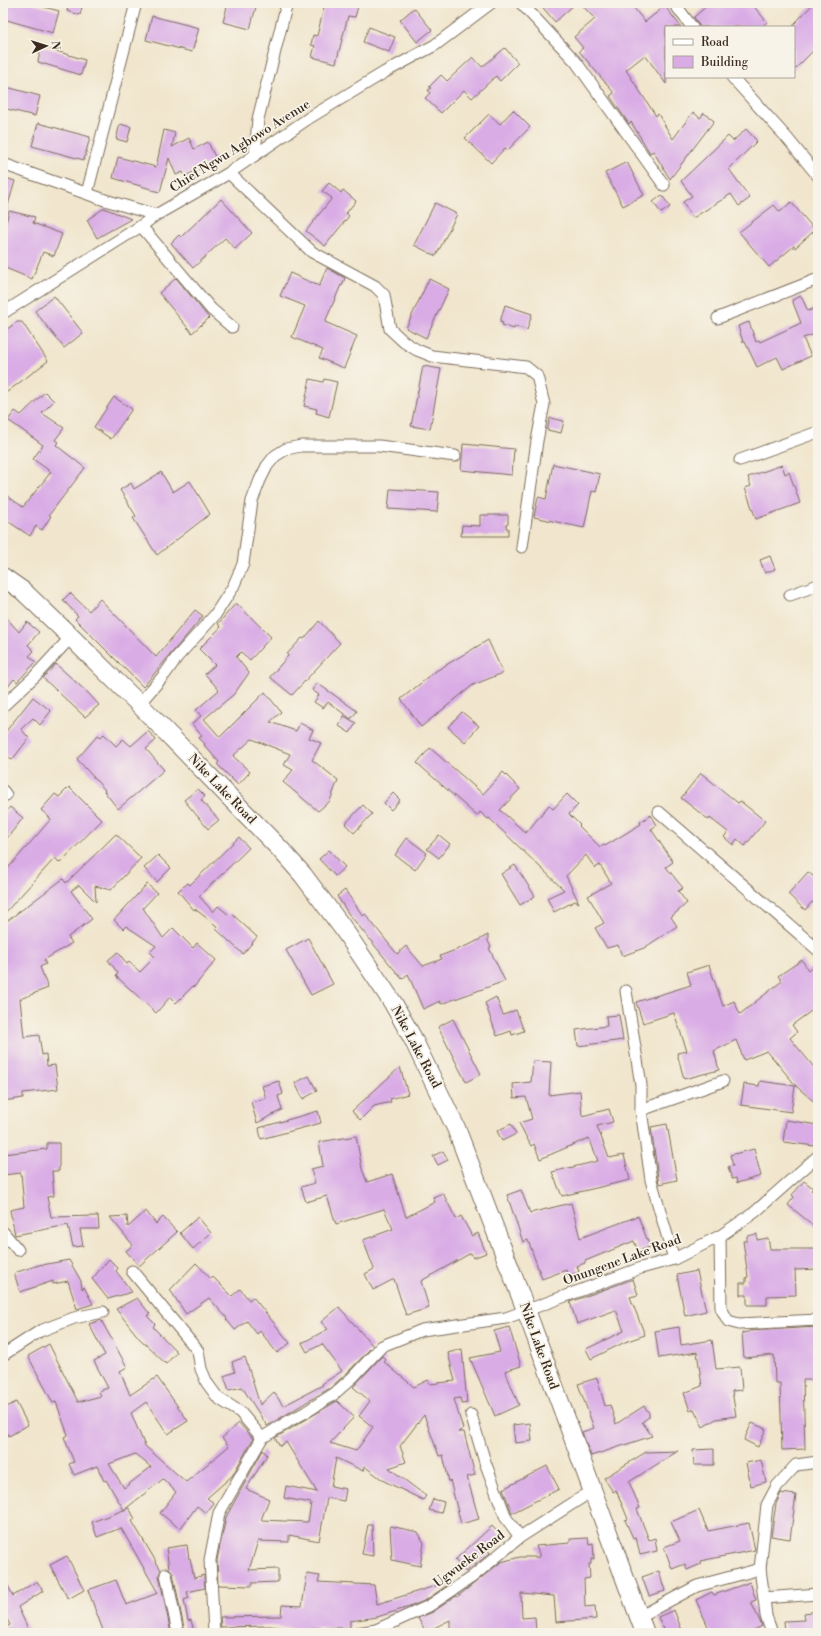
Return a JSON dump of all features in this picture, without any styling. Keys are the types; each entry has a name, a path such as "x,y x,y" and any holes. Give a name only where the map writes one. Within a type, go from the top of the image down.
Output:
{"main road":[{"name":"Nike Lake Road","path":"3,577 24,591 139,704 251,819 303,875 342,927 393,1003 412,1037 456,1128 526,1310 642,1625"}],"street":[{"path":"87,193 136,3"},
{"path":"255,155 258,118 287,3"},
{"name":"Chief Ngwu Agbowo Avenue","path":"3,313 156,215 229,173 309,118 379,76 435,45 491,3"},
{"path":"521,3 576,62 664,185"},
{"path":"674,3 691,26"},
{"path":"733,78 787,138 818,176"},
{"path":"3,164 156,215"},
{"path":"229,173 312,252 339,268 375,286 384,295 390,329 404,342 417,350 432,356 519,366 531,369 537,376 544,404 537,441 522,547"},
{"path":"140,226 211,309 232,327"},
{"path":"718,318 818,279"},
{"path":"740,460 818,432"},
{"path":"139,704 165,674 177,657 215,614 234,587 243,564 252,501 260,480 275,456 286,449 301,446 379,446 455,456"},
{"path":"790,595 818,584"},
{"path":"3,706 35,676 71,637"},
{"path":"660,812 818,950"},
{"path":"626,991 641,1085 641,1110 651,1180 674,1259"},
{"path":"641,1110 723,1081"},
{"name":"Onungene Lake Road","path":"262,1438 334,1394 354,1377 382,1346 422,1330 506,1318 642,1268 674,1259 720,1236 755,1212 818,1156"},
{"path":"3,1232 18,1250"},
{"path":"720,1236 722,1308 728,1320 739,1324 818,1320"},
{"path":"132,1271 198,1351 201,1369 207,1383 218,1398 240,1412 262,1438 219,1513 210,1560 214,1633"},
{"path":"3,1355 40,1331 74,1318 103,1312"},
{"path":"471,1415 484,1462 506,1518 520,1537"},
{"path":"772,1633 766,1616 760,1569 767,1505 777,1486 796,1465 818,1462"},
{"name":"Ugwueke Road","path":"356,1633 376,1630 429,1606 472,1577 520,1537 592,1492"},
{"path":"642,1625 697,1586 760,1569"},
{"path":"166,1574 178,1633"},
{"path":"764,1598 818,1594"}],"building":[{"path":"7,3 29,3 59,11 53,33 3,19"},
{"path":"69,3 83,3 80,15 67,11"},
{"path":"228,3 242,3 256,7 250,29 223,22"},
{"path":"325,3 359,3 355,17 348,16 336,63 312,57 315,46 311,45 313,35 317,36"},
{"path":"539,3 576,3 555,22"},
{"path":"580,3 630,3 645,22 665,6 680,26 665,26 666,84 645,55 626,70 656,116 658,114 673,139 693,112 700,118 704,113 714,121 670,179 653,151 650,153 631,122 629,124 610,96 614,93 579,51 583,48 574,37 595,19"},
{"path":"710,3 751,3 767,22 763,26 699,26 694,17"},
{"path":"814,3 818,3 818,46 795,69 795,26 794,24"},
{"path":"414,8 432,30 417,42 400,20"},
{"path":"152,16 199,28 192,52 146,40"},
{"path":"369,27 395,37 389,52 363,42"},
{"path":"41,46 85,60 81,75 38,62"},
{"path":"505,48 518,63 500,81 496,76 472,98 464,90 441,113 425,98 430,93 428,90 431,88 429,87 441,75 447,81 473,57 482,67"},
{"path":"3,86 40,96 35,116 3,108"},
{"path":"513,110 530,127 508,150 505,148 491,163 465,138 489,114 500,124"},
{"path":"38,123 90,137 84,160 32,146"},
{"path":"120,124 131,127 127,142 116,139"},
{"path":"746,129 757,141 729,169 750,198 739,206 731,194 693,218 683,202 692,196 681,181 728,136 733,141"},
{"path":"164,130 175,133 172,147 189,138 194,149 208,142 217,161 185,176 183,172 176,175 169,158 160,192 113,178 118,157 156,167"},
{"path":"627,162 644,195 623,206 605,173"},
{"path":"3,177 15,181 6,212 3,212"},
{"path":"329,183 341,193 343,190 356,201 346,213 349,216 325,246 306,231 332,198 322,191"},
{"path":"662,195 670,207 661,213 653,202"},
{"path":"221,199 252,233 235,249 225,238 193,268 171,243 179,235 181,237"},
{"path":"791,202 815,230 795,248 794,246 769,267 739,232 774,205 780,212"},
{"path":"435,203 457,214 436,256 414,245"},
{"path":"104,208 131,219 97,238 87,220"},
{"path":"9,211 35,217 33,223 62,234 54,256 43,252 32,279 3,267 3,235"},
{"path":"327,268 345,278 325,322 357,336 344,368 319,358 323,350 292,337 305,306 280,296 290,273 319,286"},
{"path":"176,278 209,318 192,333 159,293"},
{"path":"429,279 449,289 426,338 406,328"},
{"path":"54,296 83,333 64,348 35,311"},
{"path":"801,296 808,311 818,307 818,333 803,338 811,356 783,369 777,357 757,367 745,342 743,342 738,326 749,322 756,342 759,340 760,342 801,323 792,300"},
{"path":"505,305 532,314 527,330 515,326 514,329 502,325 503,323 500,322"},
{"path":"17,322 22,322 48,361 3,395 3,332"},
{"path":"423,366 441,369 430,429 411,426"},
{"path":"310,379 323,382 324,379 337,382 329,417 316,413 317,409 304,406"},
{"path":"45,392 54,401 42,413 64,428 55,440 58,442 56,445 85,468 49,515 51,516 42,530 36,526 30,536 3,518 3,493 23,507 51,472 33,459 43,445 8,420 15,411 21,415"},
{"path":"114,397 132,409 111,439 94,427"},
{"path":"550,418 564,421 561,433 547,430"},
{"path":"463,444 514,449 512,475 461,470"},
{"path":"553,464 600,474 596,492 592,491 584,528 534,517 538,497 546,499"},
{"path":"782,465 785,474 789,472 800,503 756,519 745,488 751,486 748,477"},
{"path":"161,472 173,492 190,481 210,514 157,555 133,518 136,516 120,490 131,483 134,489"},
{"path":"390,489 439,492 437,512 388,509"},
{"path":"480,515 508,515 508,524 506,525 506,528 508,528 508,536 461,536 462,525 480,526"},
{"path":"770,556 775,569 765,573 760,560"},
{"path":"70,593 89,611 100,599 156,657 195,610 203,616 143,687 75,619 78,616 63,600"},
{"path":"236,603 271,637 250,660 241,652 236,657 249,673 234,694 204,719 220,737 265,692 281,712 270,722 296,731 300,723 313,730 309,738 321,743 312,760 338,780 330,801 318,811 283,782 293,770 284,765 290,754 252,739 233,756 250,772 238,785 217,764 219,762 199,738 202,736 192,724 201,716 196,710 219,690 205,674 215,665 199,649 221,627 218,624"},
{"path":"3,614 19,632 27,622 39,632 28,645 34,651 29,656 36,662 17,682 14,679 3,693"},
{"path":"319,621 340,643 292,695 270,677 288,656 287,654 302,638 304,639"},
{"path":"488,640 503,673 473,685 421,727 401,699 436,671"},
{"path":"56,664 99,705 85,717 43,678"},
{"path":"317,683 357,711 351,719 328,702 323,708 314,702 319,695 312,690"},
{"path":"33,697 51,711 40,725 33,718 21,729 29,738 12,760 3,752 3,735"},
{"path":"462,712 479,726 465,742 448,727"},
{"path":"344,716 356,723 350,733 339,726"},
{"path":"148,731 156,740 146,749 164,770 118,809 104,791 105,790 77,759 98,735 101,737 104,734 116,746 123,739 131,746"},
{"path":"430,748 483,794 503,772 520,789 500,810 526,833 549,805 553,809 567,794 578,805 569,814 600,847 605,846 641,824 640,822 651,815 657,825 651,829 673,862 666,867 683,888 678,891 687,903 671,917 677,926 644,948 622,956 618,945 607,948 595,928 604,923 588,896 611,883 600,865 595,868 586,855 566,876 579,903 575,901 554,912 547,898 564,890 489,818 488,819 480,812 477,816 417,763"},
{"path":"701,773 738,803 740,801 765,821 745,846 737,839 733,845 724,837 728,832 710,818 709,820 681,798"},
{"path":"69,787 102,820 60,863 55,858 3,915 3,874 51,819 41,810 55,794 59,797"},
{"path":"198,789 205,796 201,800 219,820 208,829 184,800"},
{"path":"393,793 400,800 391,810 384,803"},
{"path":"363,805 372,814 354,833 345,824"},
{"path":"10,807 23,818 3,843 3,815"},
{"path":"116,834 141,858 111,890 95,886 96,902 79,885 71,891 92,919 68,937 72,943 44,960 46,964 40,967 48,988 20,999 24,1037 39,1035 42,1055 46,1054 47,1066 55,1065 58,1089 23,1093 23,1098 3,1101 3,924 63,879 66,883"},
{"path":"439,835 450,844 439,858 427,849"},
{"path":"239,837 249,848 199,896 213,912 218,906 229,915 231,913 257,937 243,954 216,929 218,927 195,909 194,910 178,891 188,883 190,885"},
{"path":"407,838 427,853 415,870 395,855"},
{"path":"329,850 345,867 335,876 319,859"},
{"path":"158,855 171,868 157,882 144,868"},
{"path":"515,865 535,896 520,905 501,874"},
{"path":"808,872 818,880 818,907 812,902 805,910 788,894"},
{"path":"147,884 157,893 143,908 163,938 173,928 193,948 197,943 216,960 194,987 193,986 176,1003 170,997 156,1013 116,976 118,973 108,960 118,952 127,964 129,962 140,972 155,957 150,952 156,946 126,926 123,929 114,920"},
{"path":"345,890 363,916 365,914 397,954 406,946 423,966 442,959 440,956 471,944 488,935 488,941 491,947 489,948 505,981 441,1004 440,1001 423,1009 408,974 402,979 348,913 337,896"},
{"path":"308,938 333,984 311,995 286,950"},
{"path":"802,960 808,970 818,963 818,1006 792,1025 797,1032 790,1038 818,1072 818,1105 797,1087 767,1051 744,1060 736,1040 714,1051 719,1070 684,1079 677,1053 687,1051 674,1013 643,1023 636,1002 691,985 687,972 709,965 723,1006 734,1001 740,1014 782,981 778,976"},
{"path":"496,997 503,1015 516,1010 524,1031 512,1035 511,1031 497,1036 485,1003"},
{"path":"619,1015 623,1040 578,1046 576,1030 607,1026 606,1016"},
{"path":"453,1019 481,1074 466,1082 438,1027"},
{"path":"533,1061 551,1062 549,1095 580,1091 582,1116 609,1109 613,1122 597,1126 609,1158 624,1155 630,1180 562,1196 552,1172 598,1161 589,1138 540,1159 534,1144 531,1146 519,1123 532,1119 526,1097 514,1098 513,1084 531,1082"},
{"path":"400,1067 408,1094 390,1099 391,1102 374,1106 360,1120 352,1111"},
{"path":"309,1076 317,1091 303,1099 295,1083"},
{"path":"279,1081 283,1094 278,1096 282,1110 257,1123 251,1102 266,1098 262,1086"},
{"path":"760,1081 795,1086 791,1112 741,1105 744,1084 759,1086"},
{"path":"318,1111 321,1123 261,1139 259,1128"},
{"path":"786,1120 818,1125 815,1146 783,1142"},
{"path":"511,1124 516,1134 502,1141 497,1131"},
{"path":"667,1124 677,1180 659,1184 651,1127"},
{"path":"356,1136 362,1169 367,1182 392,1174 406,1217 435,1202 433,1197 443,1193 456,1219 461,1216 472,1236 478,1233 486,1253 473,1258 471,1253 421,1281 429,1308 406,1315 394,1279 373,1290 365,1274 374,1269 363,1240 393,1229 384,1209 336,1224 327,1196 306,1202 301,1187 315,1183 311,1169 323,1166 319,1142"},
{"path":"47,1143 59,1143 59,1171 52,1171 54,1196 47,1197 51,1217 98,1216 99,1229 80,1229 83,1246 73,1247 68,1225 15,1235 10,1210 24,1207 21,1173 3,1175 3,1154 47,1149"},
{"path":"754,1149 761,1176 737,1183 736,1178 732,1179 728,1167 733,1166 730,1155"},
{"path":"443,1151 448,1160 438,1165 433,1156"},
{"path":"804,1181 813,1188 811,1190 818,1195 818,1229 788,1205 794,1197 792,1195"},
{"path":"521,1190 530,1213 571,1203 580,1238 638,1216 650,1247 638,1251 634,1241 585,1261 585,1263 577,1266 579,1272 568,1276 566,1270 542,1279 528,1240 523,1242 507,1195"},
{"path":"146,1211 156,1224 163,1217 177,1232 139,1266 126,1251 133,1245 110,1217 127,1216 128,1227"},
{"path":"198,1217 211,1233 193,1249 180,1233"},
{"path":"757,1234 757,1240 768,1238 770,1249 818,1249 818,1269 795,1270 796,1295 767,1296 767,1305 747,1305 747,1295 740,1295 740,1283 746,1283 746,1278 748,1277 743,1241 747,1241 747,1236"},
{"path":"109,1259 118,1268 116,1271 132,1292 108,1299 92,1279"},
{"path":"69,1260 81,1281 82,1289 84,1287 93,1304 77,1309 68,1281 53,1284 53,1281 20,1292 14,1273 42,1264"},
{"path":"196,1263 211,1279 213,1277 232,1296 240,1289 249,1300 253,1297 290,1343 277,1353 260,1331 257,1334 247,1321 235,1330 226,1319 227,1318 209,1298 186,1314 170,1290"},
{"path":"697,1271 706,1311 685,1316 677,1275"},
{"path":"633,1279 638,1295 630,1297 645,1335 625,1342 591,1359 586,1349 624,1331 616,1310 577,1324 570,1302"},
{"path":"137,1298 150,1314 147,1316 155,1324 153,1327 177,1352 166,1364 139,1338 116,1309"},
{"path":"339,1307 373,1346 330,1388 267,1426 242,1387 229,1390 224,1376 235,1372 232,1362 245,1357 260,1405 274,1392 283,1406 323,1385 322,1384 342,1371 322,1344 307,1352 302,1343 328,1329 321,1322"},
{"path":"101,1320 127,1367 120,1371 130,1395 157,1377 188,1421 168,1434 146,1402 131,1413 145,1446 186,1482 229,1446 222,1438 239,1423 253,1439 232,1476 207,1498 214,1503 206,1513 197,1506 180,1529 160,1513 176,1492 163,1479 124,1510 106,1480 104,1481 97,1466 74,1475 69,1464 74,1462 64,1437 68,1435 56,1402 53,1403 28,1356 49,1344 78,1402 101,1396 99,1391 108,1388 94,1361 105,1355 89,1324","holes":["135,1454 151,1467 124,1488 109,1464"]},
{"path":"509,1327 521,1366 505,1371 519,1405 495,1416 470,1358 500,1352 494,1331"},
{"path":"679,1327 681,1345 712,1340 716,1369 740,1367 742,1390 732,1391 736,1416 716,1419 703,1427 694,1409 690,1411 684,1393 702,1386 697,1352 659,1358 655,1331"},
{"path":"818,1327 818,1380 803,1380 805,1449 782,1450 780,1383 775,1383 774,1355 744,1358 742,1333 749,1331"},
{"path":"462,1349 467,1403 462,1404 460,1398 454,1399 463,1429 458,1432 464,1432 475,1475 467,1477 479,1519 461,1524 443,1455 439,1456 424,1415 400,1446 406,1462 389,1468 426,1496 423,1500 384,1481 364,1466 363,1471 336,1458 331,1486 346,1489 344,1501 327,1498 319,1541 289,1535 289,1542 258,1541 249,1570 278,1569 278,1582 252,1583 252,1586 218,1585 217,1560 226,1517 263,1450 267,1455 246,1489 269,1499 261,1520 308,1522 311,1503 284,1498 286,1486 317,1492 286,1442 280,1446 275,1438 337,1401 354,1417 330,1443 356,1451 373,1427 359,1416 370,1401 353,1387 382,1356 386,1360 384,1362 414,1387 428,1380 430,1384 455,1381 448,1353"},
{"path":"597,1378 605,1406 610,1405 616,1424 644,1406 649,1413 649,1417 642,1422 652,1436 591,1456 582,1432 594,1428 578,1384"},
{"path":"16,1402 28,1425 9,1436 3,1425 3,1409"},
{"path":"530,1423 532,1441 515,1443 513,1425"},
{"path":"752,1423 766,1429 758,1447 744,1440"},
{"path":"714,1449 714,1465 694,1465 693,1450"},
{"path":"678,1451 629,1482 640,1508 637,1509 649,1540 655,1538 657,1551 640,1555 636,1537 633,1538 625,1520 628,1519 616,1490 613,1492 604,1478 646,1452"},
{"path":"761,1460 766,1482 751,1486 746,1463"},
{"path":"547,1466 559,1489 512,1513 503,1489"},
{"path":"781,1493 796,1495 790,1539 771,1536 776,1504"},
{"path":"433,1499 444,1502 441,1513 429,1510"},
{"path":"129,1508 135,1519 132,1521 161,1570 159,1575 171,1633 104,1633 88,1590 116,1580 126,1605 158,1593 121,1528 97,1537 92,1522"},
{"path":"699,1510 708,1531 749,1523 755,1550 700,1561 701,1564 687,1570 685,1564 672,1569 664,1547 680,1541 671,1522"},
{"path":"368,1525 372,1525 373,1556 362,1554"},
{"path":"390,1526 418,1532 424,1543 420,1566 392,1560"},
{"path":"492,1526 502,1537 488,1550 490,1553 466,1572 455,1560"},
{"path":"588,1538 589,1544 593,1543 594,1559 591,1559 591,1564 589,1564 590,1578 584,1579 585,1607 595,1606 596,1619 556,1622 554,1596 521,1593 522,1618 535,1617 536,1633 450,1633 450,1620 426,1632 418,1618 433,1612 456,1596 457,1597 501,1562 520,1557 540,1557 536,1546 570,1543 570,1539"},
{"path":"187,1545 194,1578 204,1575 205,1588 187,1592 189,1598 184,1600 188,1621 191,1620 194,1632 185,1633 173,1573 169,1568 166,1548"},
{"path":"67,1556 84,1590 68,1599 50,1565"},
{"path":"659,1571 665,1591 649,1596 642,1577"},
{"path":"307,1574 320,1576 318,1582 374,1585 377,1604 448,1582 449,1584 426,1600 412,1606 377,1617 350,1621 350,1628 312,1628 312,1631 270,1626 221,1627 220,1617 281,1616 282,1605 302,1606"},
{"path":"3,1576 13,1596 37,1581 43,1591 18,1607 30,1633 3,1633 3,1628 10,1625 3,1611"},
{"path":"750,1582 756,1600 751,1602 762,1626 748,1633 711,1633 696,1600 712,1592 714,1595"},
{"path":"674,1610 683,1633 666,1633 658,1617"},
{"path":"818,1611 818,1633 785,1633 784,1621 805,1620 804,1613"}]}
